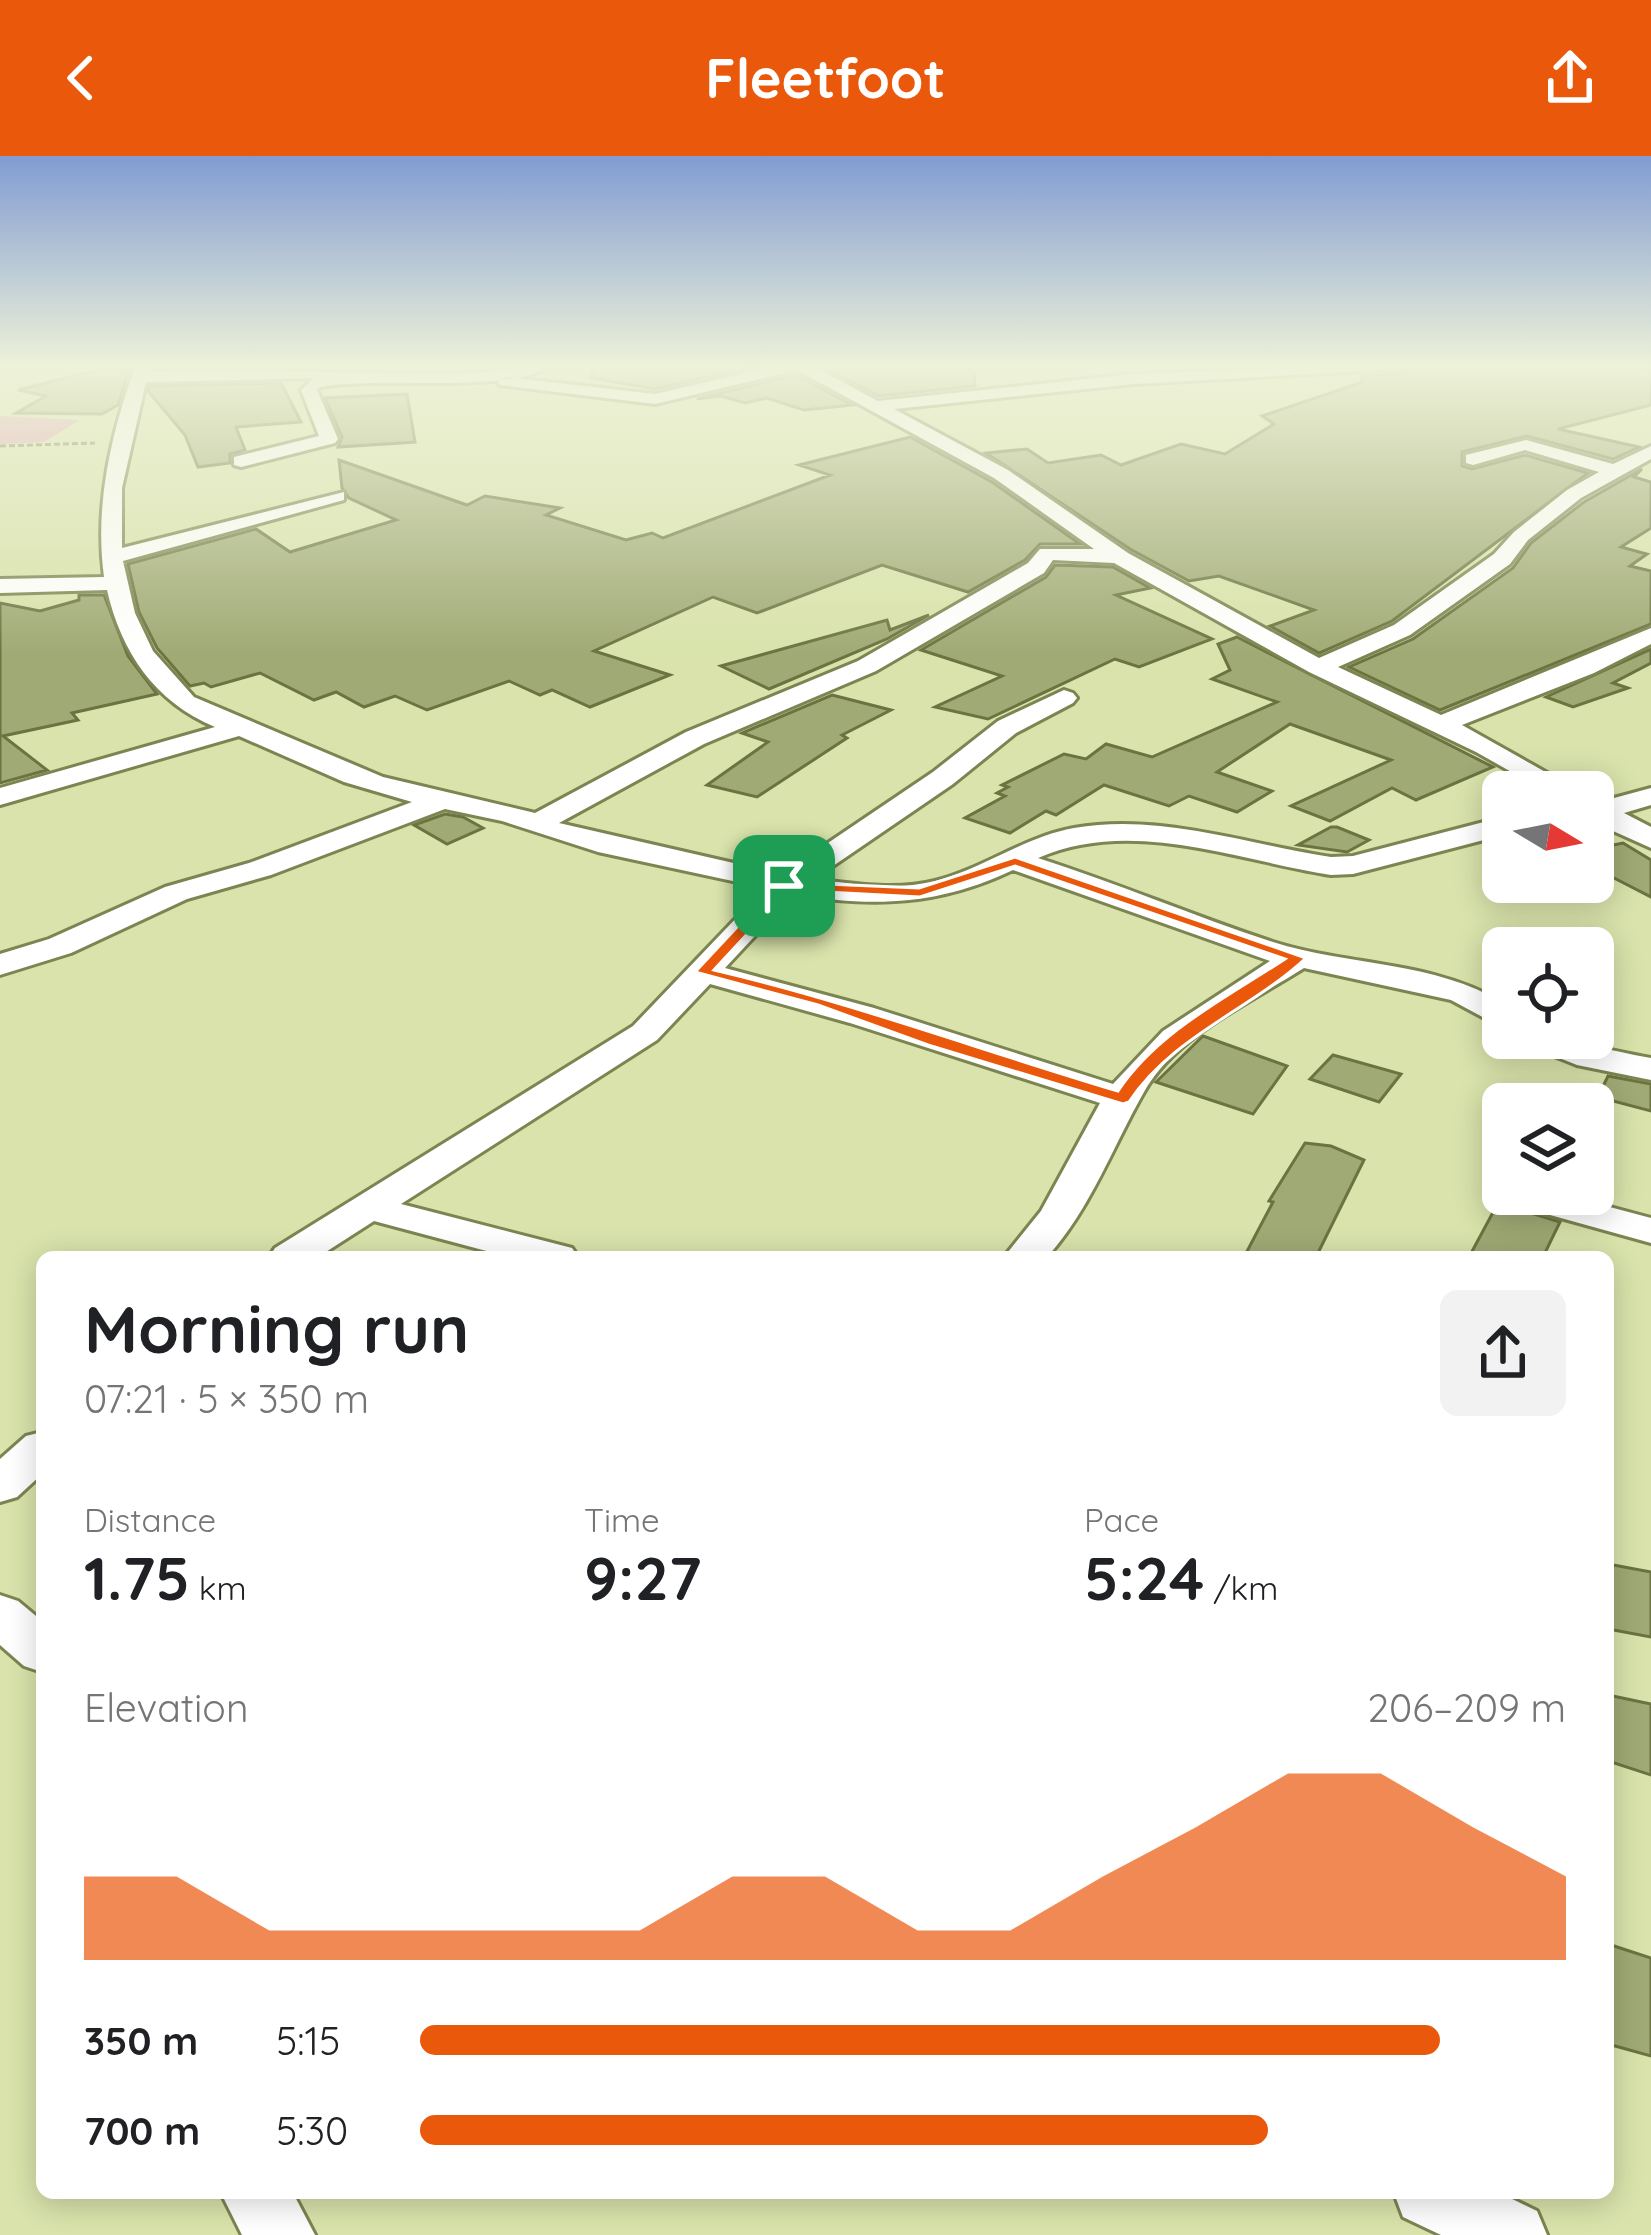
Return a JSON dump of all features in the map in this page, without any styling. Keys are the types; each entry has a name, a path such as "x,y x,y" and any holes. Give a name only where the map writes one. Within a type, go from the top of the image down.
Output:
{"street":[{"path":"115,461 109,501 124,621 170,691 240,728 353,776 784,886 920,893 1015,861 1065,838 1144,831 1304,863 1353,866 1482,832"},
{"path":"978,461 1120,558 1318,667 1528,771"},
{"path":"1580,461 1616,471"},
{"path":"1318,667 1402,629 1502,559 1521,536 1574,494 1633,461"},
{"path":"0,586 114,570 337,496"},
{"path":"536,824 695,738 867,666 1036,568 1047,554 1120,558"},
{"path":"1440,724 1585,668 1651,635"},
{"path":"298,1251 645,1033 784,886 943,778 1007,728 1064,698"},
{"path":"0,796 240,728"},
{"path":"1614,805 1651,796"},
{"path":"0,965 60,946 176,893 260,869 443,800"},
{"path":"1614,819 1651,839"},
{"path":"1015,861 1114,892 1252,946 1462,992 1482,1005"},
{"path":"1030,1251 1054,1228 1100,1132 1142,1069 1197,1024 1298,958"},
{"path":"703,972 824,1001 934,1042 1123,1099"},
{"path":"1595,1059 1651,1069"},
{"path":"366,1208 534,1251"},
{"path":"1593,1215 1651,1231"},
{"path":"0,1485 36,1453"},
{"path":"258,2199 281,2235"},
{"path":"1439,2199 1513,2235"}],"building":[{"path":"196,461 230,461 230,463 198,467"},
{"path":"339,461 467,505 485,496 560,508 546,515 626,540 652,533 663,538 830,475 799,465 954,461 1080,544 1040,544 1025,560 968,592 882,565 757,613 713,597 594,651 670,675 590,707 552,690 540,695 509,681 427,710 395,696 364,707 336,692 314,700 260,673 211,687 204,683 190,686 157,648 139,612 128,564 256,529 290,552 396,520 349,498 342,488"},
{"path":"998,461 1113,461 1121,465 1132,461 1462,461 1462,466 1472,469 1502,461 1546,461 1588,473 1392,621 1319,653 1270,626 1314,610 1219,576 1189,581 1130,549"},
{"path":"1642,469 1634,477 1651,482 1651,528 1621,547 1647,554 1630,566 1651,571 1651,624 1440,710 1349,667 1413,639 1513,568 1531,543 1584,502"},
{"path":"1055,565 1113,567 1150,588 1116,595 1212,639 1139,667 1115,659 988,719 935,707 1002,676 921,650 1046,577"},
{"path":"79,595 104,595 128,656 157,694 72,713 78,720 3,736 47,770 0,783 0,603 40,611 79,600"},
{"path":"929,615 887,639 769,689 721,666 887,620 890,630"},
{"path":"1237,637 1493,767 1416,800 1392,788 1330,821 1291,806 1391,760 1290,724 1217,772 1272,791 1237,812 1189,796 1169,806 1104,785 1056,815 1046,811 1010,833 965,818 1005,796 997,793 1008,787 1002,785 1064,754 1086,759 1106,744 1152,757 1277,702 1212,679 1230,670 1218,644"},
{"path":"1651,649 1651,663 1613,683 1628,688 1573,707 1546,697"},
{"path":"832,695 891,710 842,735 847,738 757,797 707,785 768,742 742,733"},
{"path":"445,814 483,828 447,844 414,825"},
{"path":"1331,827 1369,840 1347,852 1298,845"},
{"path":"1623,843 1651,860 1651,897 1614,878 1614,845"},
{"path":"1203,1036 1287,1066 1253,1114 1156,1082"},
{"path":"1333,1055 1401,1074 1379,1102 1310,1079"},
{"path":"1608,1076 1651,1084 1651,1111 1614,1101 1614,1083 1605,1083"},
{"path":"1305,1143 1331,1146 1364,1160 1319,1251 1247,1251 1273,1202 1269,1201"},
{"path":"1492,1215 1537,1215 1560,1222 1546,1251 1472,1251"},
{"path":"1614,1565 1651,1572 1651,1637 1614,1630"},
{"path":"1614,1696 1651,1704 1651,1775 1614,1763"},
{"path":"1614,1946 1651,1958 1651,2056 1614,2046"}],"route":[{"path":"1015,861 1114,892 1236,941 1298,958 1197,1024 1142,1069 1123,1099 934,1042 824,1001 703,972 784,886 920,893 1015,861"}]}
